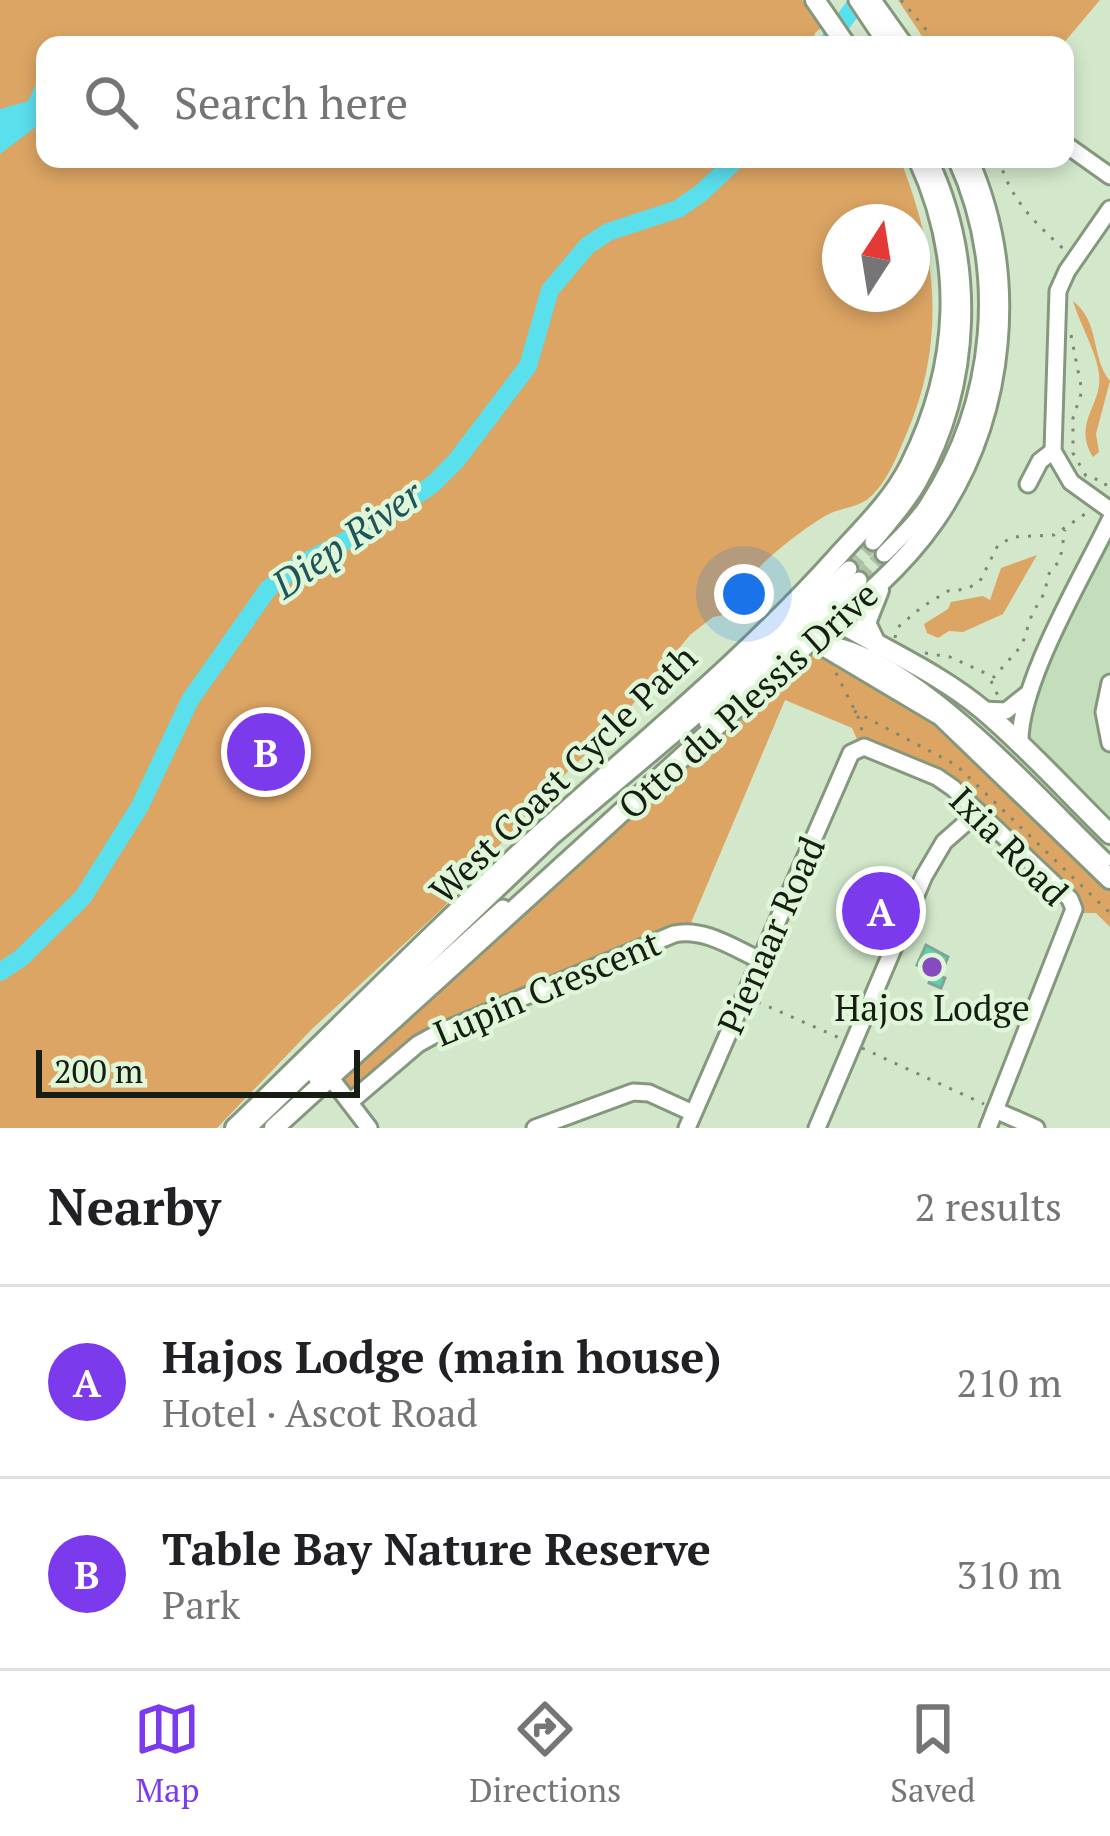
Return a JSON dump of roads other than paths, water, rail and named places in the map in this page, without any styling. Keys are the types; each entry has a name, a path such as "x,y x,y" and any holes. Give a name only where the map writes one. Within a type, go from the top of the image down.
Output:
{"main road":[{"path":"815,0 840,36"},
{"path":"871,0 897,36"},
{"name":"Otto du Plessis Drive","path":"235,1128 537,837 671,720 818,610 900,483 929,424 944,373 952,334 953,286 947,238 923,168"},
{"name":"Otto du Plessis Drive","path":"274,1128 795,630 818,610 888,576 920,539 953,491 992,389 998,344 998,259 972,168"},
{"path":"877,646 866,630 866,620 888,576"},
{"path":"818,610 982,710 1110,834"},
{"path":"795,630 941,716 1106,886"}],"street":[{"path":"826,0 850,36"},
{"path":"857,0 881,36"},
{"path":"1074,150 1110,176"},
{"path":"932,168 957,236 962,336 932,454 879,548 927,506 963,438 982,375 987,341 986,261 960,168"},
{"path":"1102,504 1071,482 1053,451 1058,291 1066,271 1110,209"},
{"path":"1028,484 1040,461 1053,451"},
{"path":"1020,746 1032,686 1110,520"},
{"path":"854,574 818,610 863,645 961,703 1110,846"},
{"path":"795,630 843,646 939,702 1110,867"},
{"path":"248,1128 552,837 795,630"},
{"path":"261,1128 795,630"},
{"path":"1110,683 1104,712 1110,743"},
{"path":"982,710 1015,708 1032,686"},
{"name":"Ixia Road","path":"863,747 937,777 1070,899 1074,909 988,1128"},
{"name":"Pienaar Road","path":"690,1120 851,753 863,747"},
{"path":"817,1128 923,876 944,842 978,812"},
{"name":"Lupin Crescent","path":"350,1102 418,1044 438,1033 674,934 688,930 760,960"},
{"path":"329,1077 369,1128"},
{"path":"535,1128 633,1092 649,1094 690,1120"},
{"path":"995,1109 1036,1128"}],"water":[{"path":"36,85 36,127 0,154 0,109 28,101"}],"waterway":[{"name":"Diep River","path":"833,36 859,0"},
{"name":"Diep River","path":"0,972 21,958 83,897 140,806 190,700 268,589 294,568 373,526 433,484 456,461 528,366 550,290 587,246 608,232 678,209 727,168"}],"tunnel":[{"path":"849,569 873,542"},
{"path":"859,580 884,554"}],"place":[{"name":"Table Bay Nature Reserve","path":"266,752"},
{"name":"Hajos Lodge (main house)","path":"881,911"},
{"name":"Hajos Lodge","path":"932,967"}]}
